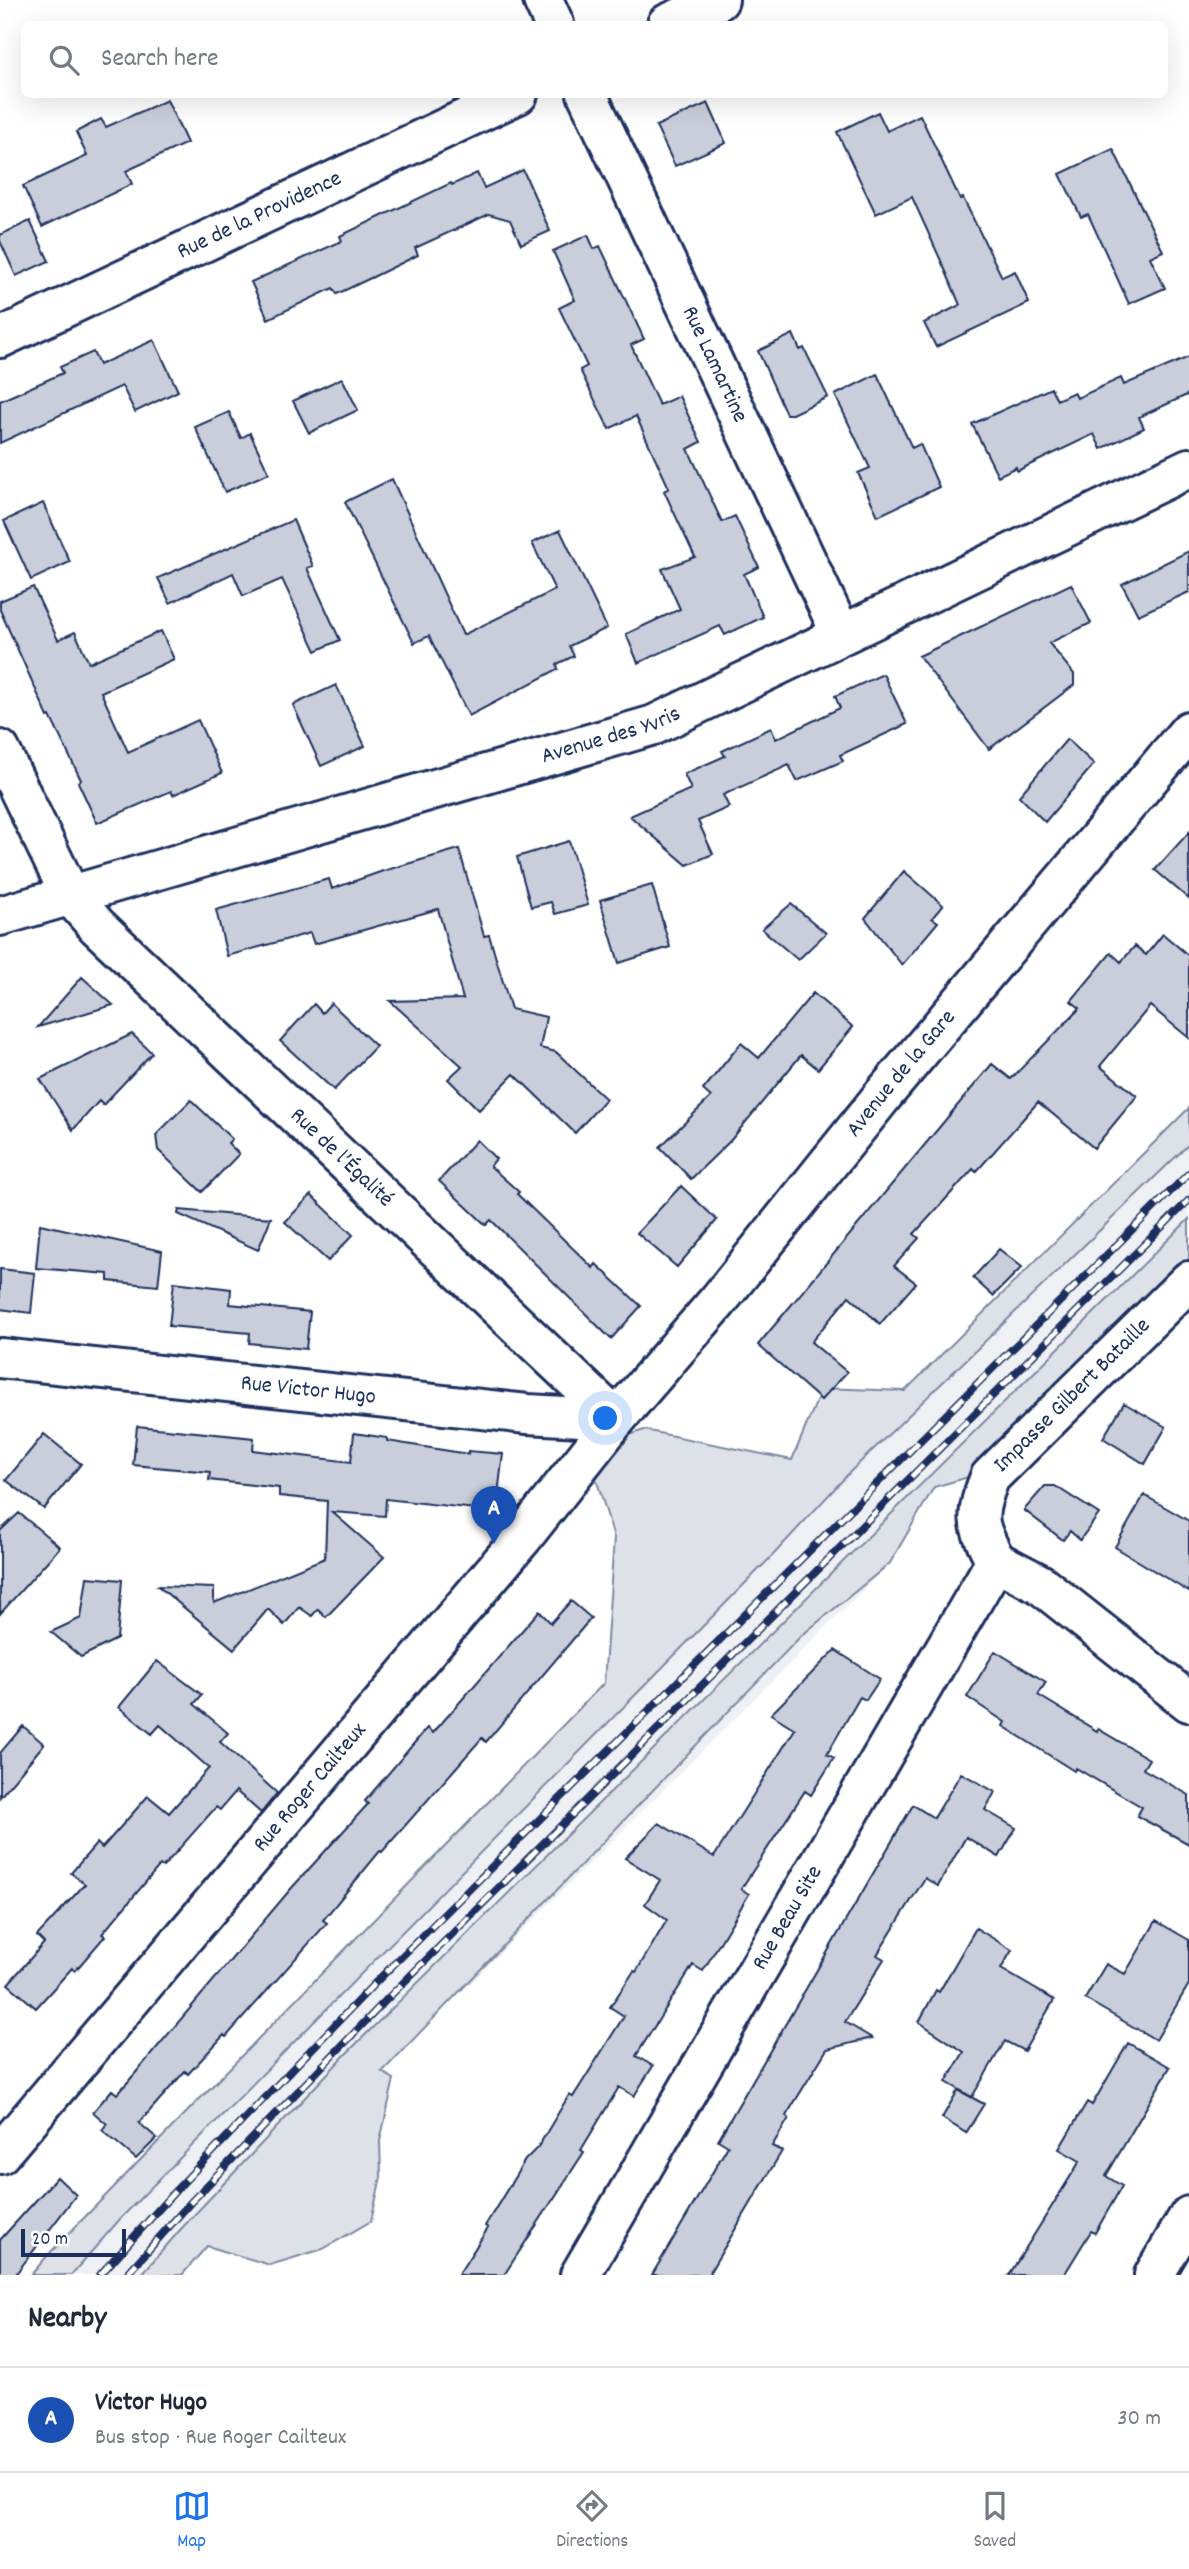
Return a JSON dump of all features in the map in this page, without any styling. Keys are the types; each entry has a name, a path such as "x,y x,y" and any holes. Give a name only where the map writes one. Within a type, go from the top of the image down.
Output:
{"street":[{"path":"543,0 553,21"},
{"path":"674,21 719,0"},
{"name":"Rue de la Providence","path":"0,338 510,98"},
{"name":"Rue Lamartine","path":"589,98 841,634"},
{"name":"Avenue des Yvris","path":"0,916 654,725 1189,468"},
{"name":"Avenue de la Gare","path":"615,1419 718,1301 884,1094 1189,731"},
{"name":"Rue de l’Égalité","path":"0,750 70,895 97,926 615,1419"},
{"name":"Impasse Gilbert Bataille","path":"996,1561 980,1532 978,1506 990,1477 1189,1281"},
{"name":"Rue Victor Hugo","path":"0,1358 528,1414 615,1419"},
{"name":"Rue Roger Cailteux","path":"0,2154 523,1537 615,1419"},
{"path":"996,1561 1040,1584 1189,1702"},
{"name":"Rue Beau Site","path":"580,2275 996,1561"},
{"path":"1154,2275 1189,2216"}],"shaded area":[{"path":"1189,1108 1189,1268 988,1470 934,1487 890,1563 181,2275 28,2275 909,1386"},
{"path":"1189,1108 1189,1144 850,1472 774,1554 121,2218 71,2275 31,2275 604,1683 614,1538 596,1478 624,1437 644,1430 792,1460 822,1388 905,1391"},
{"path":"1189,1219 1189,1265 982,1473 934,1487 890,1563 801,1636 382,2072 394,2079 380,2141 381,2177 371,2221 323,2249 270,2265 207,2246 182,2275 141,2275 346,2054"}],"building":[{"path":"167,100 187,143 126,171 132,184 42,227 23,186 87,156 76,132 101,119 106,127"},
{"path":"708,103 726,143 675,166 656,126"},
{"path":"878,112 887,131 920,115 960,199 963,198 1002,277 1015,271 1029,303 936,347 924,323 960,305 912,197 876,214 837,132"},
{"path":"1113,149 1163,251 1150,257 1165,288 1129,304 1088,214 1081,217 1060,174"},
{"path":"523,170 550,231 521,244 510,220 489,214 415,248 418,255 377,275 337,294 333,288 268,319 251,282 342,241 340,236 451,183 452,185 477,173 484,188"},
{"path":"30,221 49,261 16,276 0,241 0,235"},
{"path":"588,235 594,249 600,246 644,339 631,345 659,405 679,396 701,442 688,449 722,522 735,516 759,567 744,574 763,617 725,635 720,626 638,663 626,634 680,609 662,569 695,557 664,491 669,488 636,416 609,429 580,370 587,366 559,308 575,300 553,251"},
{"path":"793,334 800,350 804,348 828,397 792,414 786,414 758,351"},
{"path":"154,340 178,391 135,412 122,386 0,443 0,401 63,373 60,367 93,352 99,365"},
{"path":"1189,357 1189,394 1139,417 1144,428 1101,449 1094,434 1017,471 1016,467 998,476 972,424 1051,388 1057,400 1074,392 1077,398 1121,378 1124,385"},
{"path":"877,374 912,448 920,444 939,487 878,516 858,473 870,468 835,395"},
{"path":"342,378 358,410 309,433 293,401"},
{"path":"229,412 241,438 250,433 269,473 225,492 195,427"},
{"path":"392,479 463,635 555,590 532,543 560,530 607,628 569,646 574,656 557,664 558,669 469,716 429,636 414,643 345,502"},
{"path":"43,503 70,562 31,580 4,521"},
{"path":"293,520 313,566 307,568 340,640 316,651 282,579 243,596 233,573 170,603 158,578"},
{"path":"1189,551 1189,592 1138,615 1122,584"},
{"path":"1071,584 1091,623 1049,643 1074,674 1074,685 989,749 919,656"},
{"path":"33,587 58,640 75,632 89,663 161,631 174,659 101,692 128,752 198,720 222,773 173,795 171,791 97,823 78,782 81,780 50,716 48,717 0,610 0,601"},
{"path":"883,674 907,724 840,755 843,761 797,781 789,765 723,795 729,807 698,821 713,854 687,865 630,816 691,789 684,774 725,756 722,751 771,728 776,739 840,708 835,696"},
{"path":"336,685 365,746 321,766 293,705"},
{"path":"1067,739 1094,764 1045,822 1019,796"},
{"path":"1189,832 1189,899 1155,870"},
{"path":"569,841 588,905 555,914 551,902 531,907 517,857"},
{"path":"459,849 484,936 489,935 511,1009 546,1017 540,1048 556,1052 606,1099 575,1133 514,1074 479,1110 448,1079 462,1066 390,1001 463,999 438,909 314,944 310,933 227,956 216,910 329,879 332,889"},
{"path":"904,871 943,905 932,918 938,922 902,965 865,918"},
{"path":"652,885 670,947 619,963 600,900"},
{"path":"791,904 826,933 798,960 762,929"},
{"path":"1163,934 1189,956 1189,1038 1150,1006 1100,1066 1137,1096 1094,1148 1038,1102 976,1172 973,1169 914,1234 919,1238 894,1266 916,1283 880,1324 849,1296 811,1342 847,1372 821,1400 758,1345 992,1064 1011,1079 1080,1008 1071,1001 1111,953 1121,962 1135,946 1146,955"},
{"path":"82,977 113,1005 38,1027"},
{"path":"813,993 853,1027 818,1069 801,1055 731,1140 691,1179 660,1147 711,1097 703,1090 741,1043 759,1058"},
{"path":"331,1003 376,1046 334,1090 280,1041 314,1004 322,1013"},
{"path":"132,1034 152,1053 103,1105 99,1101 73,1130 40,1079"},
{"path":"191,1100 232,1139 228,1143 239,1154 202,1192 158,1150 156,1135"},
{"path":"477,1140 496,1159 490,1166 519,1192 517,1194 593,1268 596,1264 641,1306 611,1339 491,1220 486,1225 439,1181"},
{"path":"681,1186 717,1220 677,1267 637,1233"},
{"path":"311,1195 353,1235 328,1261 285,1222"},
{"path":"179,1210 271,1218 258,1250 178,1214"},
{"path":"40,1224 162,1251 158,1286 108,1281 108,1274 36,1268"},
{"path":"999,1249 1022,1267 993,1296 973,1278"},
{"path":"0,1269 35,1273 31,1313 0,1309"},
{"path":"174,1282 231,1289 230,1304 310,1312 306,1349 249,1343 250,1333 169,1326"},
{"path":"1124,1403 1166,1427 1145,1464 1103,1438"},
{"path":"137,1426 254,1438 253,1450 351,1462 354,1433 468,1454 468,1451 503,1454 498,1494 486,1493 484,1510 386,1499 385,1516 332,1512 384,1557 326,1617 318,1609 312,1616 299,1607 284,1625 268,1609 234,1649 158,1586 214,1588 214,1603 325,1558 327,1501 279,1496 279,1488 209,1480 210,1472 133,1465"},
{"path":"44,1434 81,1464 44,1509 6,1480"},
{"path":"1045,1486 1055,1486 1099,1514 1080,1540 1070,1531 1063,1540 1024,1510"},
{"path":"1144,1495 1189,1521 1189,1592 1115,1547"},
{"path":"19,1513 60,1547 0,1614 0,1531"},
{"path":"87,1577 122,1580 117,1639 81,1657 51,1632 81,1618"},
{"path":"571,1601 591,1618 486,1742 482,1738 382,1852 380,1851 323,1920 327,1923 226,2037 224,2035 188,2074 185,2071 139,2123 157,2138 136,2159 102,2130 107,2124 93,2112 112,2090 117,2094 127,2083 289,1891 368,1804 365,1801 427,1728 433,1733 539,1611 551,1623"},
{"path":"835,1650 880,1679 866,1700 860,1697 827,1754 834,1758 811,1795 805,1791 741,1889 749,1894 703,1971 693,1965 636,2056 653,2066 634,2096 619,2087 581,2150 584,2152 504,2275 458,2275 488,2228 485,2226 525,2160 538,2147 569,2095 573,2097 624,2016 610,2007 634,1971 636,1972 667,1920 645,1904 660,1880 625,1858 659,1823 714,1857 795,1729 771,1714"},
{"path":"995,1651 1046,1682 1038,1695 1149,1759 1143,1769 1189,1795 1189,1844 1137,1816 1142,1807 1076,1768 1074,1771 1003,1726 1005,1722 967,1697"},
{"path":"157,1661 202,1695 194,1704 228,1733 220,1742 277,1793 261,1813 236,1791 220,1810 216,1807 163,1867 160,1865 75,1971 72,1968 36,2008 8,1984 44,1943 37,1936 85,1884 71,1873 97,1843 102,1848 148,1796 169,1813 209,1768 160,1725 152,1734 119,1707"},
{"path":"23,1726 44,1744 0,1797 0,1753"},
{"path":"961,1773 995,1792 985,1810 1016,1828 999,1857 966,1837 938,1886 925,1878 877,1955 884,1959 845,2022 872,2038 827,2049 786,2116 789,2118 772,2146 782,2151 708,2275 652,2275 728,2146 718,2140 913,1805 934,1818"},
{"path":"1156,1921 1189,1940 1189,1984 1156,2040 1085,1999 1106,1964 1125,1974"},
{"path":"976,1928 1012,1950 1001,1969 1054,2000 1024,2051 1005,2041 972,2097 946,2082 964,2052 919,2022"},
{"path":"1128,2043 1170,2067 1106,2176 1122,2186 1095,2233 1091,2231 1064,2275 1009,2275 1080,2161 1059,2149 1087,2102 1092,2105"},
{"path":"958,2090 984,2104 966,2133 942,2118"},
{"path":"57,2177 76,2195 15,2275 0,2275 0,2240"}],"railway":[{"path":"100,2275 176,2190 376,1982 1189,1173"},
{"path":"126,2275 190,2203 389,1997 1189,1200"}],"place":[{"name":"Victor Hugo","path":"494,1544"}]}
